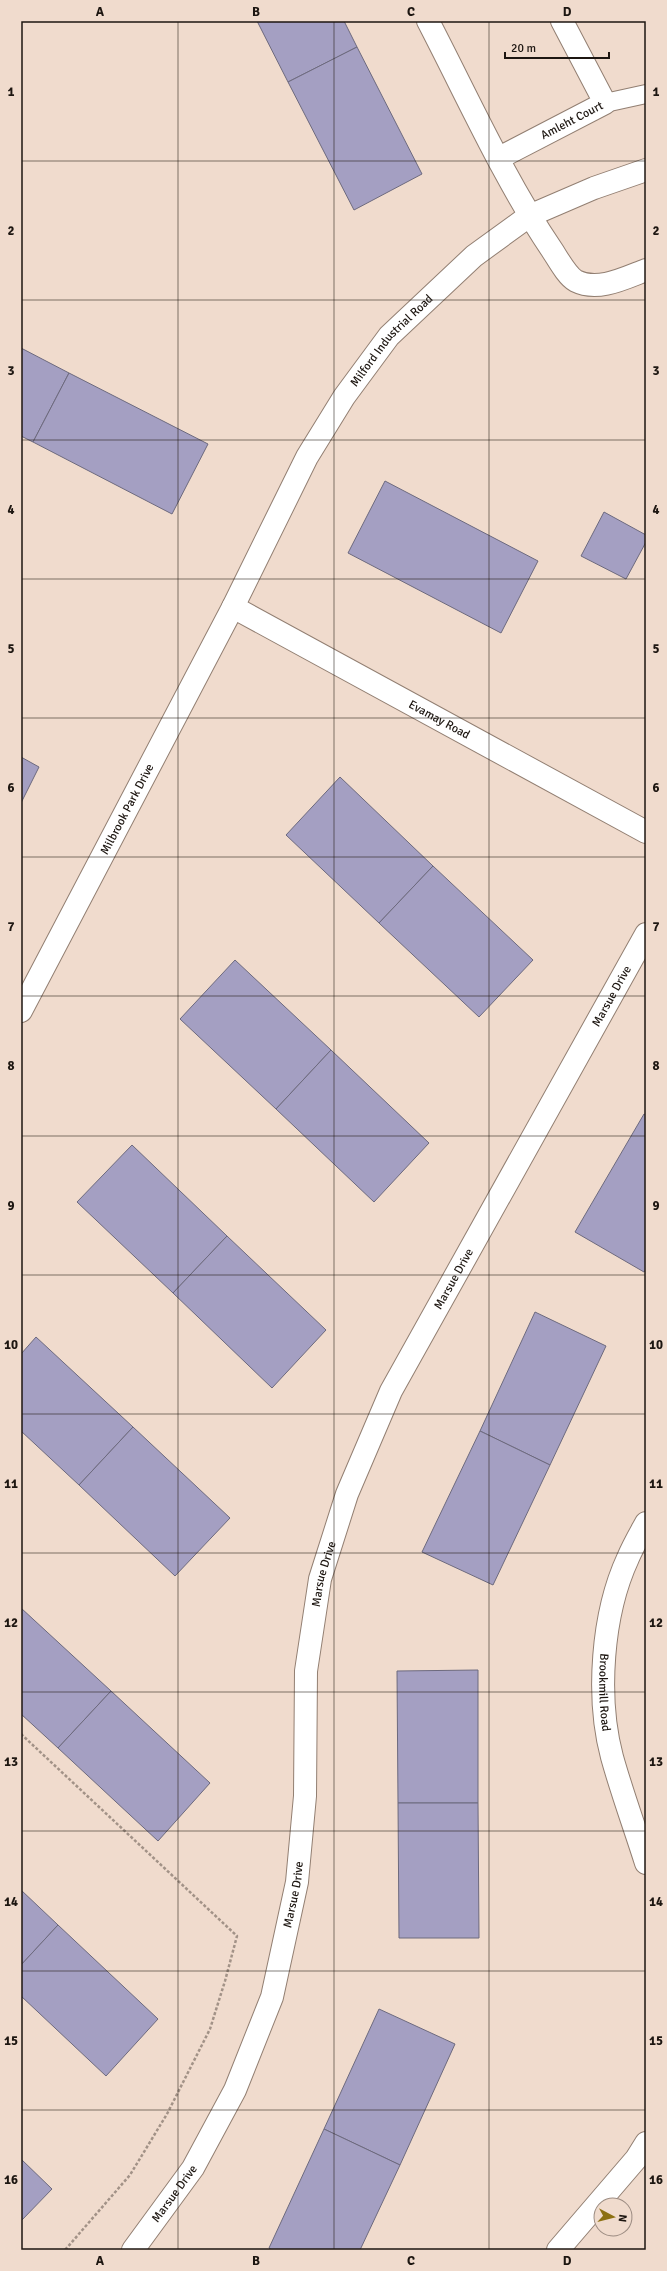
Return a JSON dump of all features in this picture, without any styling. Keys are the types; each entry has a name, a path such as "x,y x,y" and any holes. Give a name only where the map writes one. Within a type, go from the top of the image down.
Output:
{"street":[{"path":"428,21 529,216 559,261 575,280 590,286 605,284 646,270"},
{"name":"Amleht Court","path":"499,158 605,103 562,21"},
{"name":"Milford Industrial Road","path":"233,607 307,457 344,397 389,336 474,256 529,216 594,188 646,170"},
{"name":"Evamay Road","path":"233,607 646,832"},
{"name":"Milbrook Park Drive","path":"21,1011 233,607"},
{"name":"Marsue Drive","path":"133,2250 193,2168 235,2090 272,1997 297,1882 305,1796 306,1671 320,1579 347,1494 391,1391 646,934"},
{"name":"Brookmill Road","path":"646,1523 627,1559 610,1611 603,1667 605,1715 612,1756 646,1863"},
{"path":"558,2250 636,2159 646,2143"}],"lane":[{"path":"605,103 646,94"}],"path":[{"path":"21,1734 237,1936 226,1982 210,2029 167,2114 130,2175 65,2250"}],"building":[{"path":"257,21 344,21 357,47 288,82"},
{"path":"357,47 422,174 354,210 288,82"},
{"path":"21,348 69,373 33,442 21,436"},
{"path":"69,373 208,444 172,514 33,442"},
{"path":"385,481 538,561 501,633 348,553"},
{"path":"604,512 646,535 646,542 626,579 581,556"},
{"path":"21,757 39,767 21,803"},
{"path":"340,777 433,866 379,923 286,835"},
{"path":"433,866 533,960 479,1017 379,923"},
{"path":"235,960 331,1050 276,1109 180,1019"},
{"path":"331,1050 429,1143 374,1202 276,1109"},
{"path":"644,1114 646,1115 646,1269 644,1272 575,1232"},
{"path":"132,1145 227,1236 173,1293 77,1202"},
{"path":"227,1236 326,1330 272,1388 173,1293"},
{"path":"535,1312 606,1346 550,1465 480,1431"},
{"path":"36,1337 133,1427 79,1485 21,1431 21,1354"},
{"path":"133,1427 230,1518 175,1576 79,1485"},
{"path":"480,1431 550,1465 493,1585 422,1552"},
{"path":"21,1608 111,1691 58,1748 21,1714"},
{"path":"478,1670 478,1803 398,1803 397,1671"},
{"path":"111,1691 210,1783 158,1841 58,1748"},
{"path":"398,1803 478,1803 479,1938 399,1938"},
{"path":"21,1890 58,1925 21,1965"},
{"path":"58,1925 158,2019 106,2076 21,1996 21,1965"},
{"path":"379,2009 455,2044 400,2165 324,2129"},
{"path":"324,2129 400,2165 360,2250 272,2250 269,2248"},
{"path":"21,2159 52,2189 21,2221"}]}
